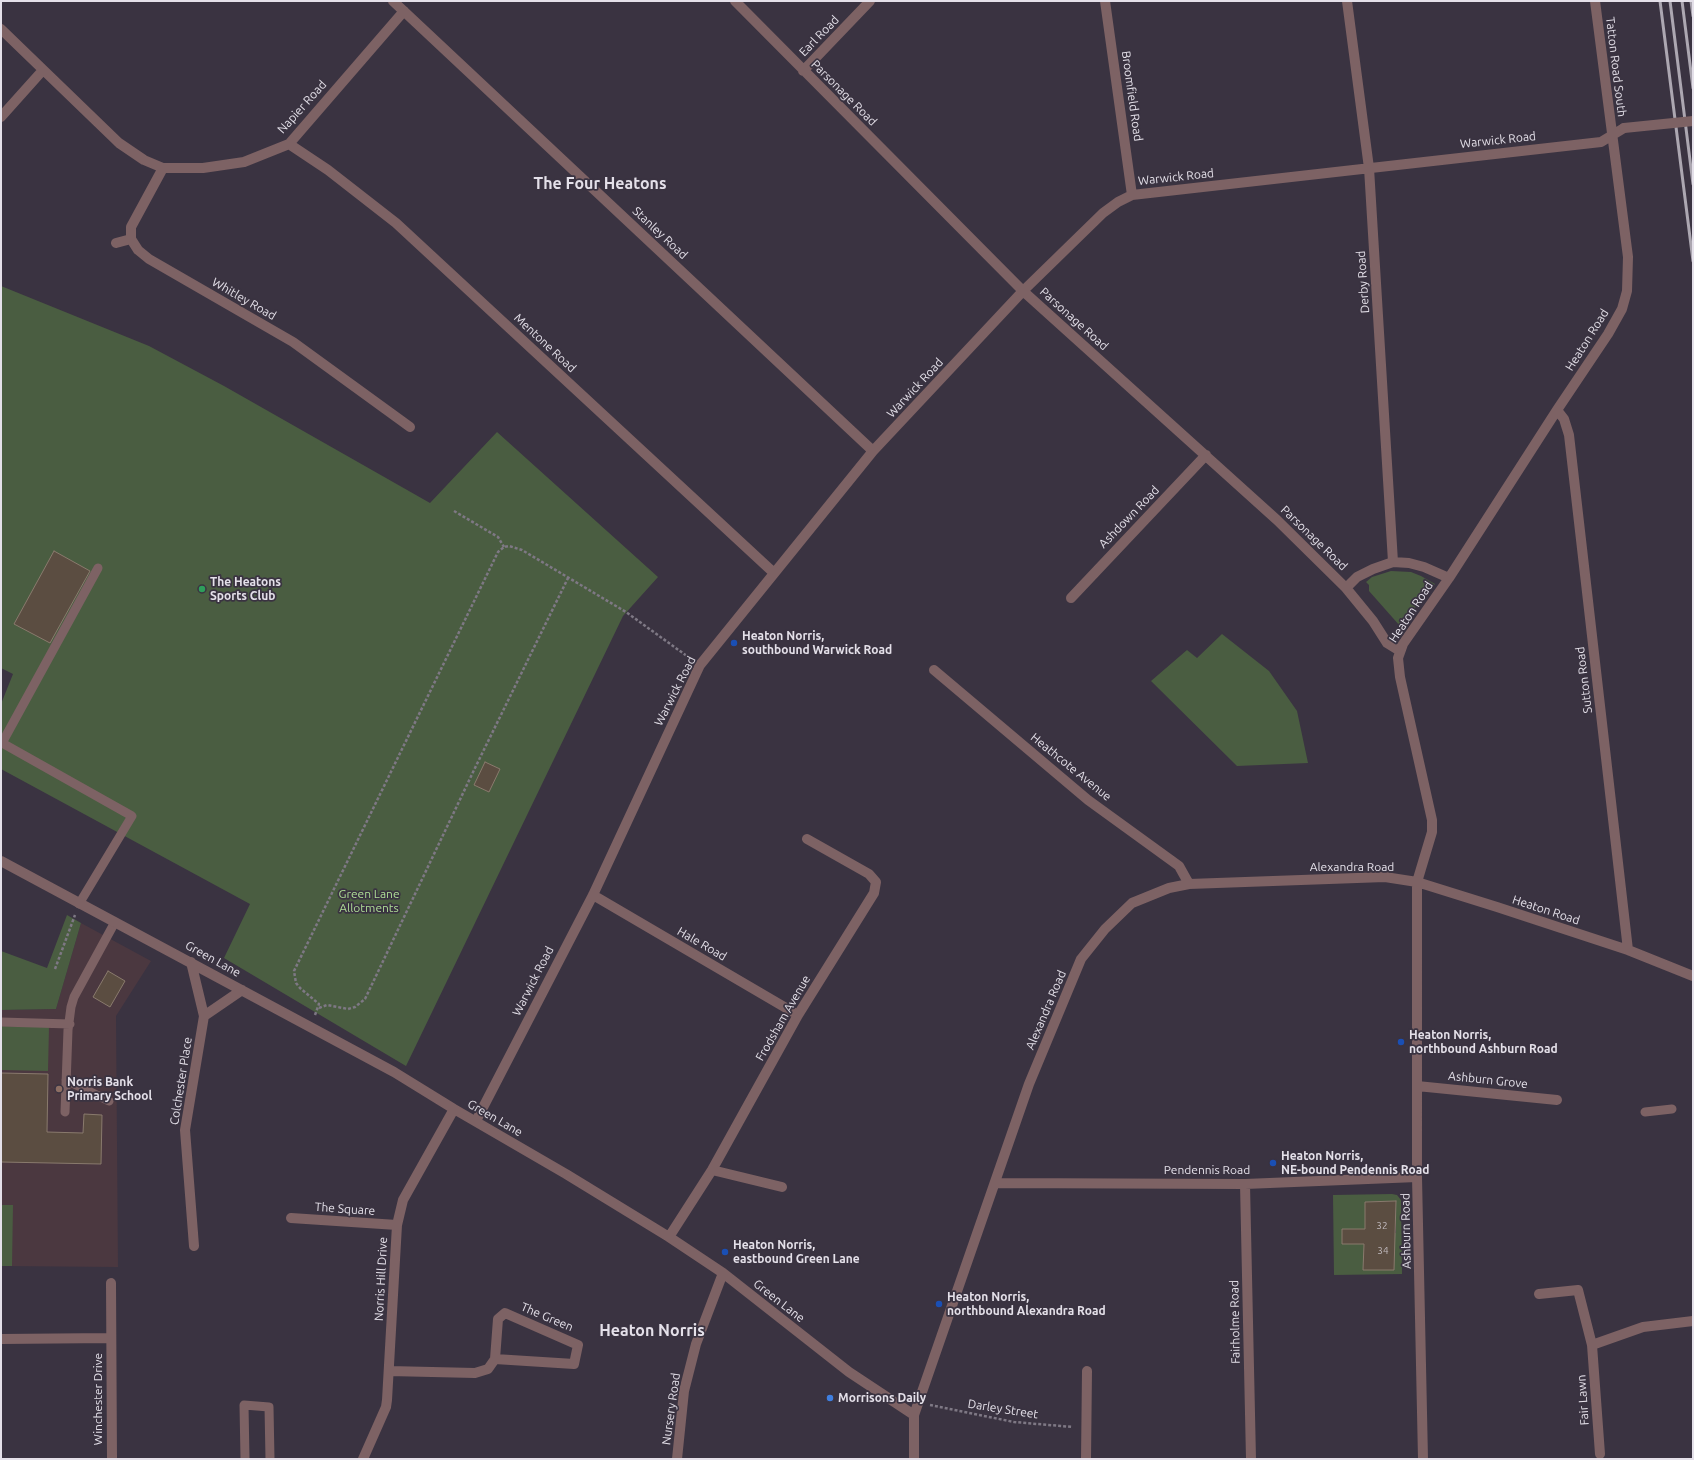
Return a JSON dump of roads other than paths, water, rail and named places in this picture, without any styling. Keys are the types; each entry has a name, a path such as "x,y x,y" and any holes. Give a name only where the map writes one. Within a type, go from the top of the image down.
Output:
{"street":[{"name":"Stanley Road","path":"393,1 873,451"},
{"name":"Parsonage Road","path":"735,1 1023,291 1277,520 1346,588 1373,621 1387,642 1400,651"},
{"name":"Earl Road","path":"803,71 870,1"},
{"name":"Broomfield Road","path":"1105,1 1132,195"},
{"name":"Derby Road","path":"1347,1 1369,168 1393,562"},
{"name":"Tatton Road South","path":"1595,1 1612,136"},
{"name":"Napier Road","path":"1,29 119,143 144,160 163,168 203,168 244,162 289,144 404,11"},
{"path":"1,117 43,70"},
{"name":"Warwick Road","path":"476,1122 593,895 700,665 873,451 1023,291 1103,213 1118,202 1132,195 1601,142 1624,128 1693,121"},
{"name":"Heaton Road","path":"1612,136 1628,257 1628,291 1622,309 1608,334 1400,651 1398,658 1400,677 1432,820 1430,844 1417,882 1628,950 1693,976"},
{"name":"Mentone Road","path":"289,144 328,170 396,223 774,573"},
{"path":"116,243 131,239 131,227 163,168"},
{"name":"Whitley Road","path":"131,239 138,250 149,259 294,342 410,427"},
{"name":"Sutton Road","path":"1557,410 1564,419 1570,434 1628,950"},
{"name":"Ashdown Road","path":"1071,598 1206,455"},
{"path":"1346,588 1357,577 1373,569 1393,562 1409,563 1424,567 1449,578"},
{"name":"Heathcote Avenue","path":"934,670 1088,800 1179,866 1189,884"},
{"name":"Frodsham Avenue","path":"669,1237 712,1170 798,1015 874,893 876,882 869,874 807,839"},
{"name":"Green Lane","path":"1,861 79,904 192,962 394,1072 454,1109 566,1174 669,1237 723,1273 849,1372 914,1415"},
{"name":"Alexandra Road","path":"914,1415 996,1183 1029,1084 1081,959 1105,929 1132,904 1169,888 1189,884 1385,877 1417,882"},
{"name":"Ashburn Road","path":"1417,882 1417,1086 1423,1459"},
{"name":"Hale Road","path":"593,895 798,1015"},
{"name":"Colchester Place","path":"192,962 204,1016 185,1130 194,1246"},
{"path":"204,1016 242,990"},
{"name":"Ashburn Grove","path":"1417,1086 1557,1100"},
{"name":"Norris Hill Drive","path":"363,1459 386,1407 397,1225 403,1200 454,1109"},
{"path":"712,1170 782,1188"},
{"name":"Pendennis Road","path":"996,1183 1245,1184 1418,1176"},
{"name":"Fairholme Road","path":"1245,1184 1251,1459"},
{"name":"The Square","path":"291,1218 397,1225"},
{"name":"Nursery Road","path":"677,1459 684,1391 696,1344 723,1273"},
{"name":"Winchester Drive","path":"111,1283 112,1459"},
{"name":"Fair Lawn","path":"1540,1294 1578,1290 1592,1345 1600,1454"},
{"name":"The Green","path":"505,1313 578,1345 574,1364 495,1359 498,1319 505,1313"},
{"path":"1592,1345 1643,1327 1693,1321"},
{"name":"Winchester Drive","path":"1,1339 111,1338"},
{"path":"389,1371 475,1374 488,1369 495,1359"},
{"path":"1086,1459 1087,1371"},
{"path":"914,1415 914,1459"}],"lane":[{"path":"79,904 132,816 2,743 98,568"},
{"path":"65,1112 68,1030 74,997 115,922"},
{"path":"1,1022 70,1024"},
{"path":"66,1080 109,1101"},
{"path":"1645,1112 1672,1109"},
{"path":"245,1459 244,1405 269,1407 270,1459"}],"railway":[{"path":"1660,1 1693,261"},
{"path":"1670,1 1693,184"},
{"path":"1682,1 1693,88"},
{"path":"1691,1 1693,16"}],"place":[{"name":"The Heatons Sports Club","path":"202,589"},
{"name":"Heaton Norris, southbound Warwick Road","path":"734,643"},
{"name":"Heaton Norris, northbound Ashburn Road","path":"1401,1042"},
{"name":"Norris Bank Primary School","path":"59,1089"},
{"name":"Heaton Norris, NE-bound Pendennis Road","path":"1273,1163"},
{"name":"Heaton Norris, eastbound Green Lane","path":"725,1252"},
{"name":"Heaton Norris, northbound Alexandra Road","path":"939,1304"},
{"name":"Morrisons Daily","path":"830,1398"}],"district":[{"name":"The Four Heatons","path":"600,184"},
{"name":"Heaton Norris","path":"652,1331"}],"park label":[{"name":"Green Lane Allotments","path":"369,901"}]}
